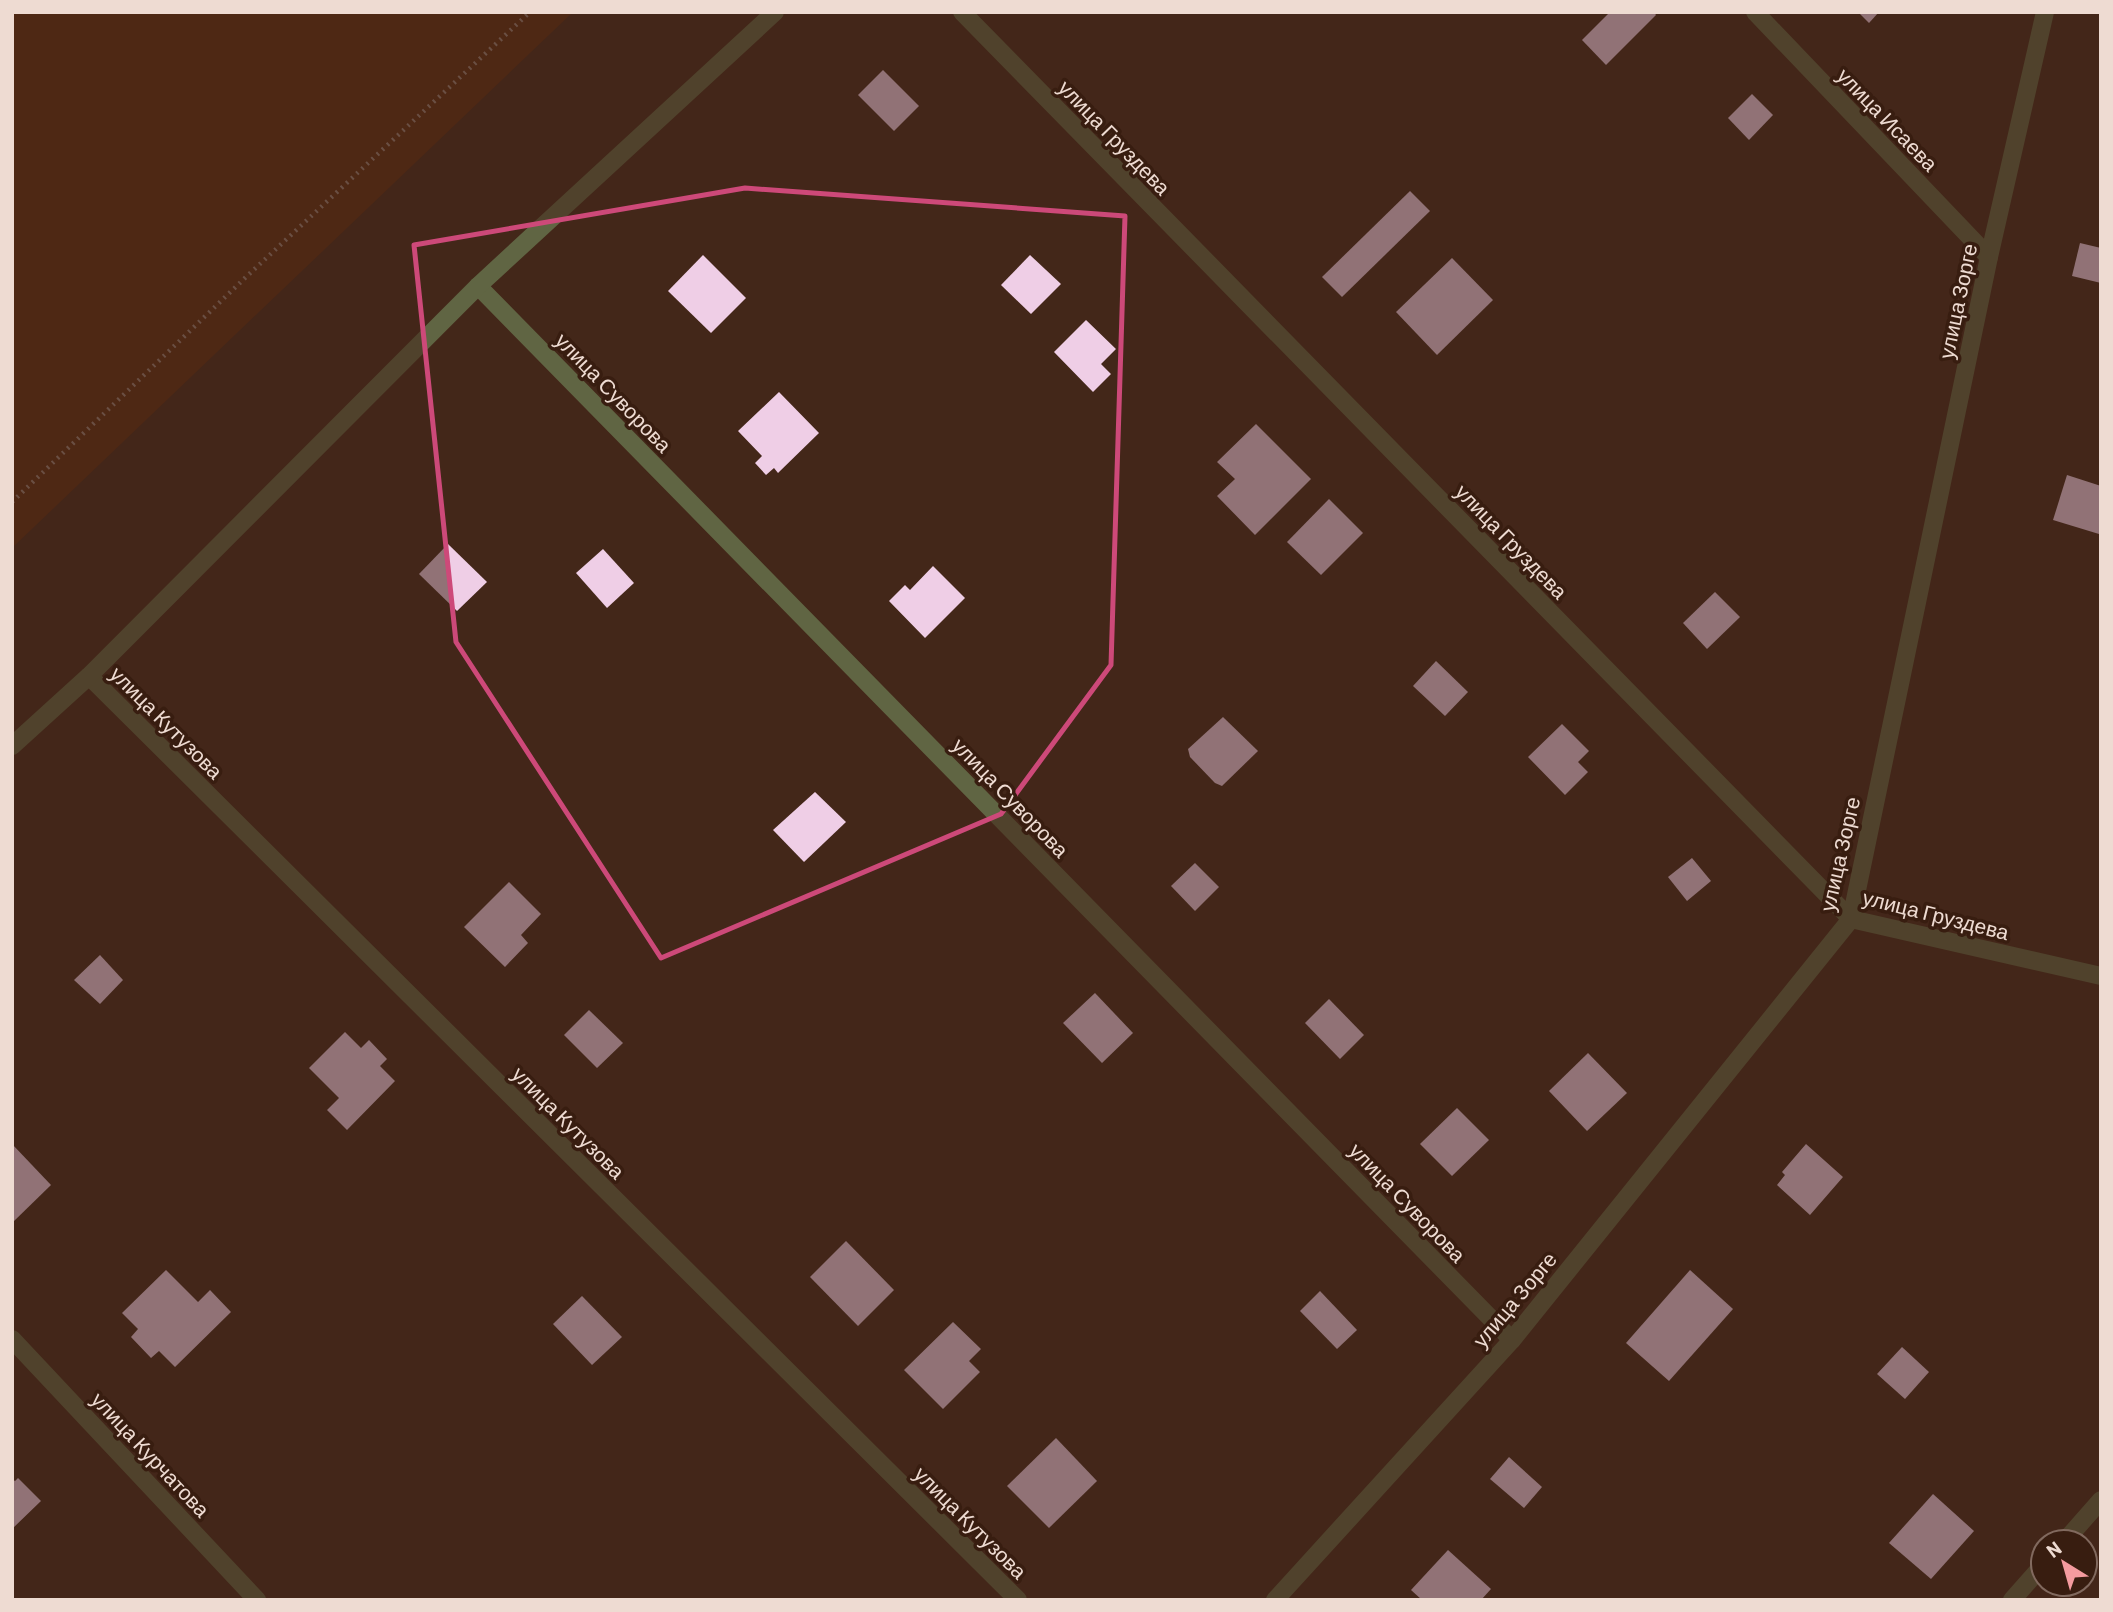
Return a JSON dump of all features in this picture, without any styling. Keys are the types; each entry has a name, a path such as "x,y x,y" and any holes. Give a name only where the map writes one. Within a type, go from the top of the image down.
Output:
{"street":[{"path":"12,746 89,677 478,286 775,12"},
{"name":"улица Груздева","path":"962,12 1851,919 2101,976"},
{"name":"улица Исаева","path":"1755,12 1989,257"},
{"name":"улица Зорге","path":"1275,1600 1512,1340 1851,919 1989,257 2045,12"},
{"name":"улица Суворова","path":"478,286 1512,1340"},
{"name":"улица Кутузова","path":"89,677 1018,1600"},
{"name":"улица Курчатова","path":"12,1339 257,1600"},
{"path":"2076,1528 2101,1500"},
{"path":"2012,1600 2029,1581"}],"path":[{"path":"12,502 246,277 530,12"}],"highlighted area":[{"path":"745,188 1125,216 1111,665 1001,814 661,958 456,642 414,245"}],"shaded area":[{"path":"12,12 573,12 12,548"}],"building":[{"path":"1610,12 1654,12 1656,15 1606,65 1582,40"},
{"path":"1858,12 1879,12 1869,23"},
{"path":"883,70 919,106 894,131 858,95"},
{"path":"1752,94 1773,115 1749,140 1728,118"},
{"path":"1410,191 1430,211 1342,297 1322,277"},
{"path":"2080,243 2101,248 2101,283 2072,276"},
{"path":"703,255 746,298 711,333 668,291"},
{"path":"1030,255 1061,284 1031,314 1001,285"},
{"path":"1452,258 1493,300 1437,355 1396,312"},
{"path":"1086,320 1116,349 1101,364 1111,374 1093,392 1054,352"},
{"path":"779,392 819,433 778,473 774,468 766,475 755,463 762,456 738,431"},
{"path":"1256,424 1311,479 1255,535 1217,496 1235,479 1217,462"},
{"path":"2067,475 2101,486 2099,534 2053,520"},
{"path":"1329,499 1363,533 1321,575 1287,542"},
{"path":"448,544 487,582 457,611 419,574"},
{"path":"603,549 634,583 607,608 576,573"},
{"path":"933,566 965,598 925,638 889,601 905,585 910,590"},
{"path":"1715,592 1740,617 1707,649 1683,623"},
{"path":"1436,661 1468,692 1445,716 1413,686"},
{"path":"1223,717 1258,751 1222,786 1215,783 1190,757 1188,749"},
{"path":"1562,724 1589,751 1578,762 1588,772 1565,795 1528,757"},
{"path":"815,792 846,822 804,862 773,830"},
{"path":"1692,858 1711,881 1687,901 1668,877"},
{"path":"1195,863 1219,887 1195,911 1171,886"},
{"path":"509,882 541,914 521,935 528,943 505,967 464,927"},
{"path":"100,955 123,980 100,1004 74,980"},
{"path":"1095,993 1133,1033 1102,1063 1063,1023"},
{"path":"1329,999 1364,1035 1340,1059 1305,1023"},
{"path":"589,1010 623,1043 597,1068 564,1035"},
{"path":"345,1032 361,1048 369,1040 387,1059 380,1066 395,1081 347,1130 327,1110 339,1098 309,1068"},
{"path":"1588,1053 1627,1093 1587,1131 1549,1091"},
{"path":"1457,1108 1489,1140 1452,1176 1420,1144"},
{"path":"12,1144 51,1185 12,1223"},
{"path":"1806,1144 1843,1177 1810,1215 1777,1185 1785,1175 1782,1172"},
{"path":"846,1241 894,1290 858,1326 810,1277"},
{"path":"166,1270 198,1302 210,1290 231,1312 175,1367 159,1351 151,1358 131,1337 138,1329 122,1313"},
{"path":"1690,1270 1733,1309 1669,1381 1626,1343"},
{"path":"1320,1291 1357,1330 1337,1349 1300,1311"},
{"path":"582,1296 622,1337 592,1365 553,1324"},
{"path":"953,1322 981,1349 969,1361 980,1372 943,1409 904,1370"},
{"path":"1902,1347 1929,1372 1905,1399 1877,1374"},
{"path":"1056,1438 1097,1481 1049,1528 1007,1486"},
{"path":"1509,1457 1542,1487 1524,1508 1490,1479"},
{"path":"18,1478 41,1501 12,1529 12,1479 15,1481"},
{"path":"1933,1494 1974,1531 1931,1579 1889,1543"},
{"path":"1448,1550 1491,1589 1481,1600 1422,1600 1411,1590"}]}
